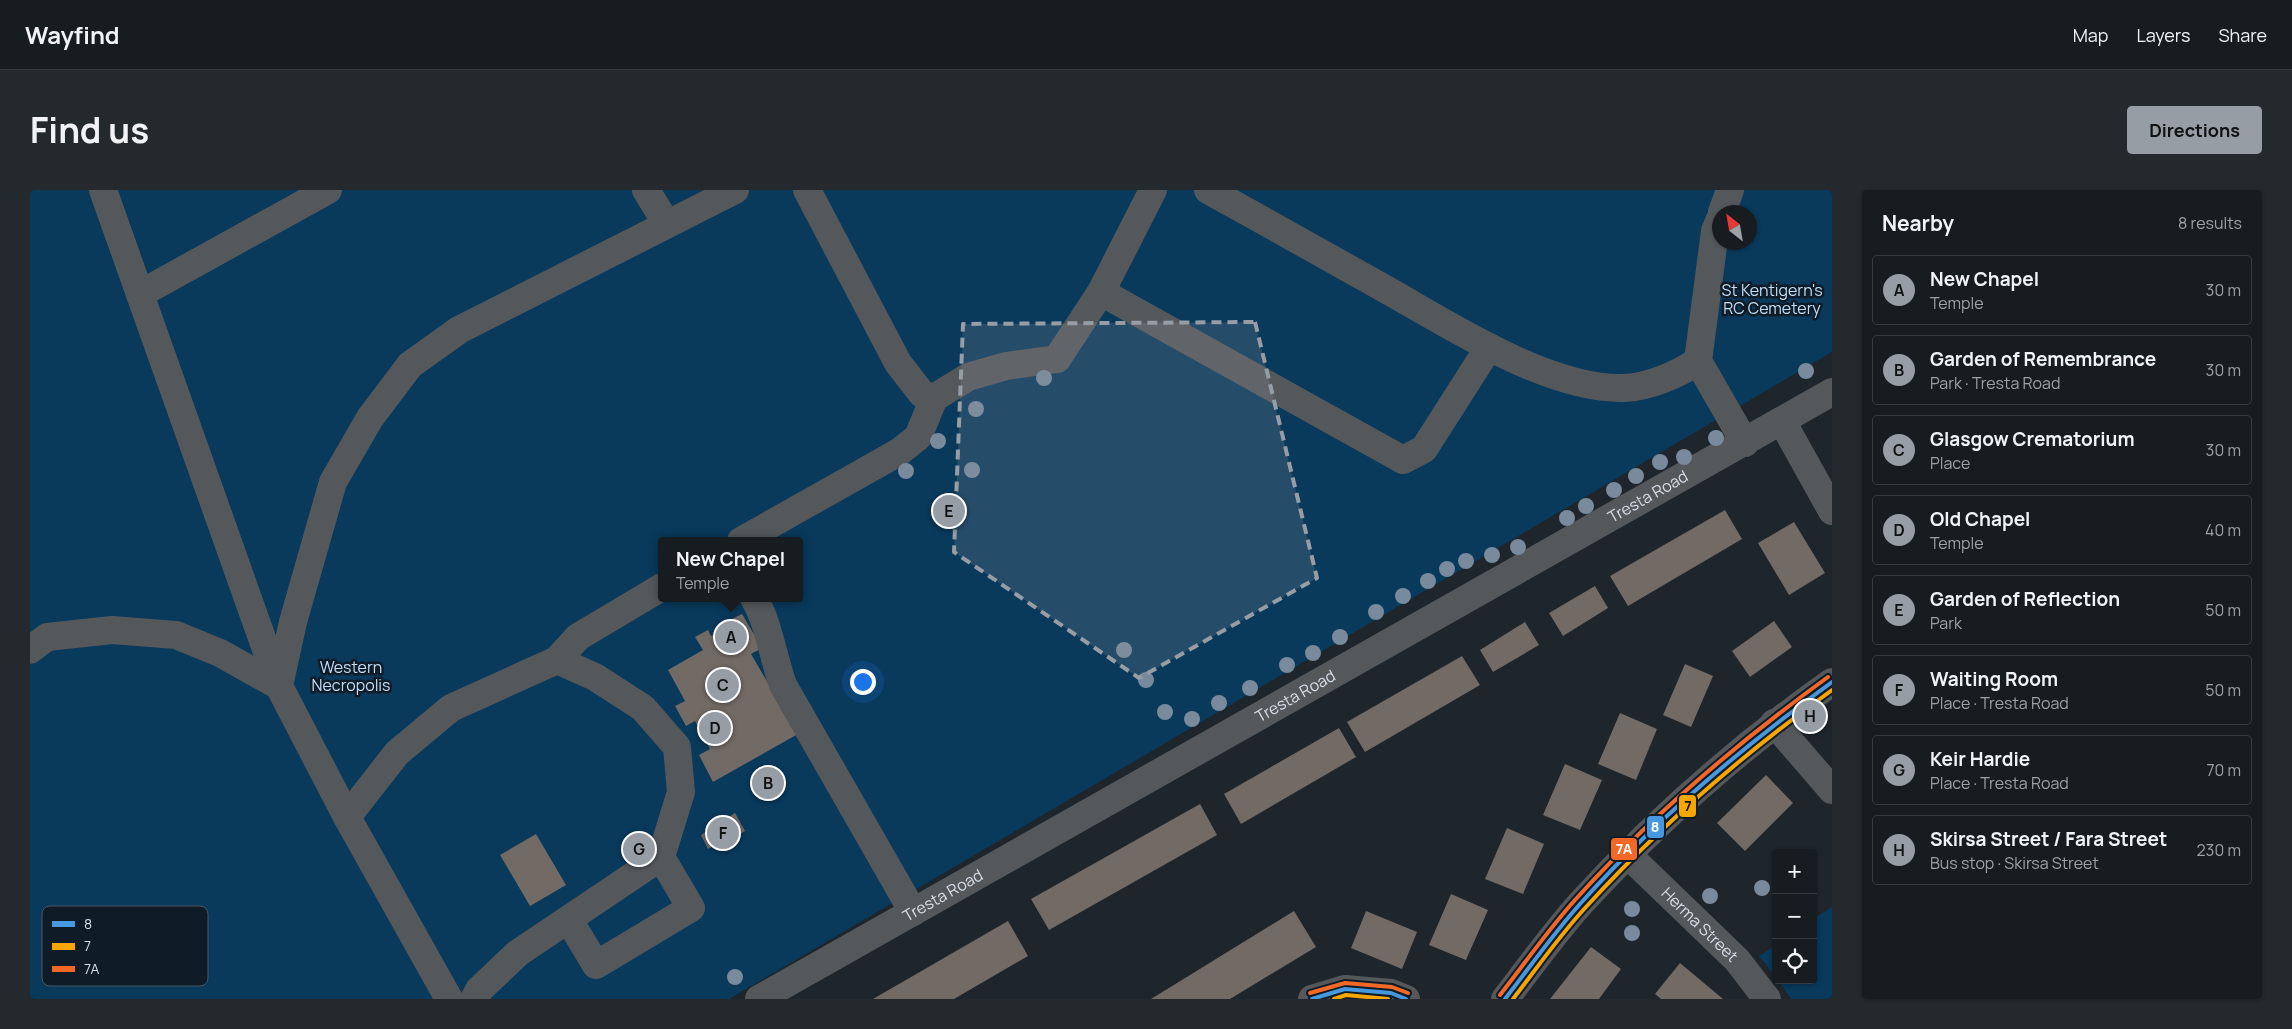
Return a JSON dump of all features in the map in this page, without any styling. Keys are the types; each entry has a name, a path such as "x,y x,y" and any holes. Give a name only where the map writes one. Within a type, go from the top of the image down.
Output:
{"street":[{"path":"103,190 279,686 347,817 449,999"},
{"path":"140,294 328,190"},
{"path":"646,190 666,224"},
{"path":"279,686 294,622 333,482 370,418 410,365 459,330 735,190"},
{"path":"807,190 898,364 922,394 934,398"},
{"path":"748,537 899,452 918,437 934,398 968,377 1006,366 1057,359 1101,292 1153,190"},
{"path":"1208,190 1489,347 1554,375 1586,383 1624,388 1674,376 1698,361"},
{"path":"1725,205 1730,190"},
{"path":"1713,250 1698,361 1745,443"},
{"path":"1101,292 1403,460 1424,449 1489,347"},
{"name":"Tresta Road","path":"759,999 1745,443 1832,392"},
{"path":"1782,422 1832,511"},
{"path":"347,817 396,752 451,708 557,660 578,637 658,589"},
{"path":"756,602 767,628 783,685 913,912"},
{"path":"36,640 112,630 176,635 220,653 279,686"},
{"path":"474,999 479,990 518,953 661,857 681,792 677,747 644,708 594,677 557,660"},
{"path":"1505,999 1580,904 1672,811 1774,724 1832,682"},
{"path":"1774,724 1832,790"},
{"name":"Herma Street","path":"1628,855 1737,960 1767,999"},
{"path":"569,920 596,964 691,908 661,857"},
{"path":"1312,999 1345,989 1391,993 1406,999"}],"highlighted area":[{"path":"1255,322 1317,578 1139,678 954,552 963,324"}],"green space":[{"name":"Western Necropolis","path":"30,190 1832,190 1832,352 729,999 30,999"},
{"path":"1832,907 1832,999 1791,999 1781,984 1817,984 1817,916"},
{"path":"1772,948 1772,972 1759,956"}],"building":[{"path":"1725,510 1742,539 1628,606 1610,576"},
{"path":"1794,522 1825,573 1789,595 1758,543"},
{"path":"1595,586 1608,608 1563,636 1549,613"},
{"path":"742,614 762,648 751,654 798,734 713,782 699,755 710,749 695,721 686,726 675,706 685,701 668,670 703,650 695,637 708,630 711,636 734,623 732,619"},
{"path":"1774,621 1792,647 1750,677 1732,651"},
{"path":"1525,622 1539,645 1493,672 1480,650"},
{"path":"1462,656 1480,685 1365,752 1347,722"},
{"path":"1685,664 1713,676 1691,727 1663,715"},
{"path":"1620,713 1657,729 1636,780 1598,764"},
{"path":"1339,728 1356,757 1241,824 1224,794"},
{"path":"1565,764 1602,780 1580,830 1543,815"},
{"path":"1766,775 1793,803 1745,851 1717,823"},
{"path":"1200,804 1217,835 1049,930 1031,899"},
{"path":"735,813 745,831 724,843 722,841 708,849 701,835"},
{"path":"1507,828 1544,844 1523,894 1485,879"},
{"path":"536,834 566,885 530,906 500,855"},
{"path":"1451,894 1488,910 1466,960 1429,945"},
{"path":"1294,911 1316,947 1230,999 1151,999"},
{"path":"1366,911 1417,932 1402,969 1351,948"},
{"path":"1008,921 1028,956 954,999 873,999"},
{"path":"1591,947 1621,969 1599,999 1550,999"},
{"path":"1680,963 1723,999 1661,999 1655,994"}],"transit line":[{"name":"7A","path":"1500,995 1565,911 1634,839 1728,754 1828,677"},
{"name":"8","path":"1505,999 1570,915 1638,843 1732,759 1832,682"},
{"name":"7","path":"1513,999 1576,918 1643,848 1735,765 1832,690"},
{"name":"7A","path":"1310,993 1345,983 1392,987 1408,993"},
{"name":"8","path":"1312,999 1345,989 1391,993 1406,999"},
{"name":"7","path":"1334,999 1346,995 1388,999"}],"place":[{"name":"Garden of Reflection","path":"949,511"},
{"name":"New Chapel","path":"731,637"},
{"name":"Glasgow Crematorium","path":"723,685"},
{"name":"Skirsa Street / Fara Street","path":"1810,716"},
{"name":"Old Chapel","path":"715,728"},
{"name":"Garden of Remembrance","path":"768,783"},
{"name":"Waiting Room","path":"723,833"},
{"name":"Keir Hardie","path":"639,849"}],"park label":[{"name":"St Kentigern's RC Cemetery","path":"1772,299"}]}
